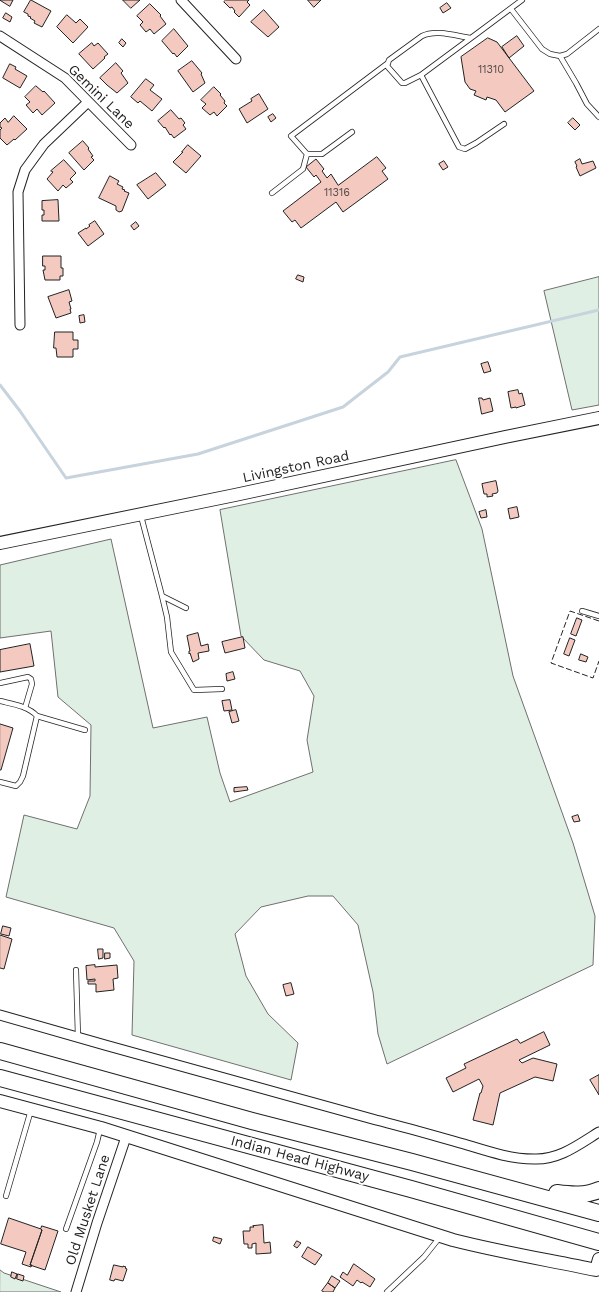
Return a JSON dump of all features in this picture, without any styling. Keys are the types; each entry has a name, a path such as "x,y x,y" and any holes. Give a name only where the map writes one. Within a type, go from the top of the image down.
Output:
{"highway":[{"name":"Indian Head Highway","path":"0,1051 252,1121 599,1213"},
{"name":"Indian Head Highway","path":"0,1078 599,1242"},
{"path":"514,1190 577,1195 591,1194 599,1190"}],"street":[{"path":"181,0 236,59"},
{"name":"Gemini Lane","path":"0,36 65,78 131,145"},
{"path":"20,324 18,192 25,170 44,144 88,102"},
{"name":"Livingston Road","path":"0,543 599,418"},
{"path":"0,1015 497,1154 535,1160 550,1159 566,1153 599,1132"},
{"path":"0,1101 101,1128 441,1236 492,1250 598,1267"},
{"name":"Old Musket Lane","path":"76,1292 126,1136"}],"lane":[{"path":"388,63 388,66 405,83 421,75 522,0"},
{"path":"511,9 542,49 550,54 560,56 567,54 599,29"},
{"path":"352,132 322,154 307,154 291,136 422,36 434,33 471,38"},
{"path":"560,56 587,104 599,117"},
{"path":"421,75 459,147 464,149 476,143 504,124"},
{"path":"272,193 303,169 307,154"},
{"path":"141,515 167,617 171,652 194,690 222,689"},
{"path":"162,596 186,608"},
{"path":"582,611 599,616"},
{"path":"0,683 28,677 31,679 32,684 25,708"},
{"path":"0,701 25,708 37,716 85,730"},
{"path":"0,782 16,786 20,782 37,716"},
{"path":"76,970 78,1037"},
{"path":"6,1196 31,1109"},
{"path":"66,1229 101,1128"},
{"path":"388,1292 424,1257 441,1236"}],"green space":[{"path":"599,277 599,405 572,410 544,291"},
{"path":"456,460 482,529 513,676 573,843 595,916 593,965 387,1064 378,1034 373,992 358,925 333,896 308,896 261,907 235,934 246,976 268,1014 298,1043 291,1080 132,1035 134,961 114,928 6,897 24,815 77,829 90,796 91,725 58,697 51,631 0,638 0,565 111,539 153,728 207,717 220,773 230,802 313,772 307,740 314,696 300,671 264,660 241,636 220,510"},
{"path":"0,1270 4,1273 61,1292 0,1292"}],"building":[{"path":"0,0 13,0 10,6"},
{"path":"31,0 51,11 42,27 34,23 35,21 24,12"},
{"path":"123,0 140,0 131,8"},
{"path":"226,0 249,0 247,2 250,5 239,17 232,7 230,8 224,2"},
{"path":"308,0 321,0 314,7"},
{"path":"447,3 451,8 443,13 440,8"},
{"path":"150,4 161,15 166,24 154,34 150,29 146,32 140,25 143,22 137,16"},
{"path":"264,10 279,27 268,37 251,22"},
{"path":"6,13 12,17 10,22 3,18"},
{"path":"67,15 76,23 80,19 88,27 73,43 57,27"},
{"path":"174,29 188,46 177,57 162,41"},
{"path":"517,36 524,46 509,58 502,47"},
{"path":"488,38 497,42 534,91 505,112 496,100 487,97 486,100 474,95 476,91 470,89 465,82 461,57"},
{"path":"122,39 126,43 123,47 119,43"},
{"path":"92,43 94,46 98,43 108,54 93,69 79,54"},
{"path":"192,61 202,73 205,83 193,92 178,71"},
{"path":"116,63 123,71 121,73 128,83 117,93 100,78"},
{"path":"10,64 27,76 20,88 3,78"},
{"path":"146,79 154,85 150,90 162,99 152,111 140,101 138,103 131,97"},
{"path":"36,86 44,91 55,103 42,115 37,109 33,113 26,105 30,102 25,97"},
{"path":"214,87 221,94 227,106 217,116 214,112 210,115 202,108 206,104 201,100"},
{"path":"259,94 268,109 247,123 239,109"},
{"path":"171,110 185,123 183,125 186,129 174,138 158,121"},
{"path":"273,114 276,118 271,122 268,117"},
{"path":"14,116 27,129 7,145 0,138 0,130 2,128 0,123 5,118 8,122"},
{"path":"573,118 580,125 575,130 568,123"},
{"path":"83,141 89,148 93,156 91,157 94,160 84,170 69,153"},
{"path":"188,145 201,156 186,173 173,162"},
{"path":"377,157 386,168 382,171 388,179 343,212 336,202 301,228 295,220 292,222 283,211 321,182 306,167 316,159 324,169 322,171 327,178 331,174 338,185"},
{"path":"580,159 582,164 593,161 596,168 580,176 575,162"},
{"path":"64,160 76,173 70,179 73,182 66,188 63,185 58,191 47,179 53,172 51,171"},
{"path":"444,161 448,167 443,170 439,164"},
{"path":"156,173 166,185 148,199 137,185"},
{"path":"110,176 119,181 117,184 129,193 122,211 119,212 116,210 116,206 99,198"},
{"path":"58,200 59,221 42,221 44,210 42,210 42,201"},
{"path":"95,221 104,234 88,246 78,233"},
{"path":"136,222 139,226 134,230 131,226"},
{"path":"43,256 61,256 63,276 60,276 60,280 45,280"},
{"path":"298,275 304,277 303,282 296,279"},
{"path":"69,290 72,301 69,302 71,313 56,318 48,297"},
{"path":"84,315 85,322 80,323 79,316"},
{"path":"55,332 73,332 73,340 78,340 78,349 73,349 73,357 57,357 56,348 54,348"},
{"path":"488,362 491,371 484,373 481,364"},
{"path":"518,390 519,394 522,393 525,405 511,408 508,392"},
{"path":"479,398 483,400 490,398 493,411 482,414"},
{"path":"496,481 497,493 487,497 487,494 484,494 482,484"},
{"path":"517,507 519,517 510,519 508,509"},
{"path":"486,510 487,517 481,518 479,512"},
{"path":"577,618 582,620 576,636 571,634"},
{"path":"198,633 201,646 208,644 209,651 198,653 199,659 193,662 189,654 187,636"},
{"path":"243,637 245,648 225,653 222,642"},
{"path":"570,638 575,640 569,656 564,654"},
{"path":"30,644 34,666 0,672 0,650"},
{"path":"581,654 588,657 586,662 579,660"},
{"path":"233,672 235,679 227,681 226,674"},
{"path":"230,700 232,710 224,711 222,701"},
{"path":"236,710 239,721 232,723 229,712"},
{"path":"0,724 13,728 1,770 0,770"},
{"path":"247,787 248,790 234,792 234,788"},
{"path":"578,815 580,821 574,822 572,817"},
{"path":"3,926 11,928 9,936 1,934"},
{"path":"0,935 12,939 4,969 0,968"},
{"path":"98,949 103,949 103,958 99,959"},
{"path":"105,953 110,953 110,958 105,959"},
{"path":"95,965 95,967 117,965 118,978 113,979 114,990 96,992 96,984 88,984 88,981 95,981 95,979 87,980 86,966"},
{"path":"291,983 294,994 286,996 283,985"},
{"path":"544,1032 550,1045 519,1060 522,1063 533,1058 557,1064 553,1081 535,1077 500,1093 493,1125 473,1120 483,1086 479,1079 453,1092 446,1078 466,1068 464,1064 517,1039 520,1043"},
{"path":"599,1075 599,1095 590,1080"},
{"path":"9,1218 42,1230 30,1265 32,1265 31,1267 22,1264 26,1252 1,1244"},
{"path":"263,1225 264,1243 270,1242 271,1253 256,1254 256,1243 252,1244 252,1248 248,1248 248,1244 244,1244 243,1231 250,1231 250,1227"},
{"path":"42,1226 58,1231 45,1270 30,1265"},
{"path":"214,1237 222,1239 220,1244 213,1241"},
{"path":"297,1241 301,1243 297,1248 294,1246"},
{"path":"308,1247 322,1255 315,1265 302,1257"},
{"path":"354,1264 375,1279 370,1287 357,1280 353,1286 340,1277 343,1272 347,1275"},
{"path":"114,1265 126,1267 123,1281 110,1280"},
{"path":"12,1272 17,1274 15,1279 11,1277"},
{"path":"18,1274 24,1276 23,1281 17,1279"},
{"path":"332,1276 340,1281 335,1288 328,1283"},
{"path":"328,1283 335,1288 333,1292 322,1291"}],"waterway":[{"path":"0,385 66,478 198,454 343,407 388,372 400,357 599,310"}],"fence":[{"path":"599,621 570,611 551,663 593,678 599,661"}]}
